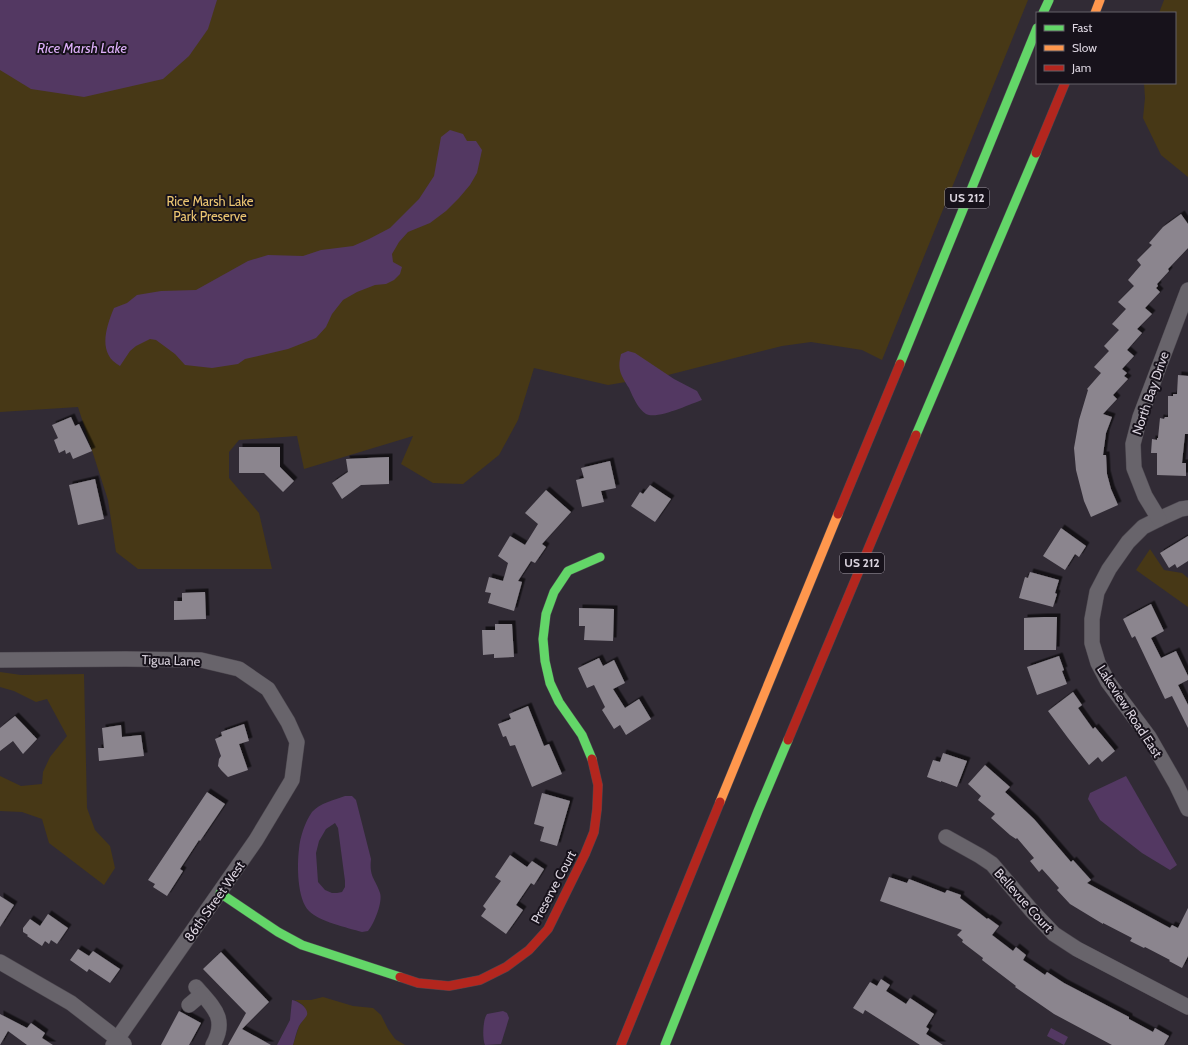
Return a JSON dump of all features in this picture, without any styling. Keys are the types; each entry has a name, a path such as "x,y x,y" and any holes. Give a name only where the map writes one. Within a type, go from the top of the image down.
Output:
{"main road":[{"path":"1043,12 1049,0"},
{"path":"1095,12 1100,0"},
{"name":"US 212","path":"622,1045 1036,30"},
{"name":"US 212","path":"666,1045 669,1033 758,811 1065,84"},
{"name":"Preserve Court","path":"220,892 278,932 302,945 418,983 448,986 480,980 506,968 529,950 548,929 585,854 594,832 598,809 598,785 594,763 582,735 559,702 550,683 545,661 543,639 546,614 554,592 568,571 600,557"}],"street":[{"name":"North Bay Drive","path":"1158,518 1145,496 1134,468 1133,444 1140,417 1188,290"},
{"name":"Lakeview Road East","path":"1188,508 1181,509 1158,518 1143,527 1128,542 1109,569 1097,592 1092,619 1092,643 1098,663 1108,682 1149,737 1176,784 1188,809"},
{"name":"Tigua Lane","path":"0,660 201,660 239,669 268,689 288,722 297,742 296,748"},
{"name":"86th Street West","path":"118,1043 256,840 292,780 296,748"},
{"name":"Bellevue Court","path":"946,837 992,864 1032,911 1054,934 1077,949 1188,1007"},
{"path":"0,962 72,1003 118,1043"},
{"path":"189,1005 199,990 216,1010 219,1021 219,1029 213,1045"}],"green space":[{"name":"Rice Marsh Lake Park Preserve","path":"0,0 1028,0 882,360 862,350 811,342 782,346 668,375 608,385 534,368 518,420 499,455 463,484 433,483 401,464 413,436 304,469 297,436 239,440 229,452 229,478 259,513 272,569 138,569 116,552 108,500 78,407 0,412"},
{"path":"1164,0 1188,0 1188,177 1161,155 1143,118 1145,98 1144,84 1176,84 1176,12 1159,12"},
{"path":"1150,549 1164,570 1182,573 1188,578 1188,607 1136,570"},
{"path":"0,672 21,675 84,674 87,808 95,830 110,846 115,868 104,885 49,843 42,819 22,812 0,811 0,776 21,786 42,784 43,772 50,757 67,736 47,699 36,702 14,691 0,687"},
{"path":"323,997 353,1006 373,1008 381,1015 395,1039 405,1045 293,1045 299,1026 307,1014 303,1005 295,1000 311,1000"}],"water":[{"name":"Rice Marsh Lake","path":"0,0 217,0 208,29 189,56 163,79 84,97 31,89 0,70"},
{"path":"450,130 463,134 467,141 476,141 482,150 477,173 470,185 446,211 430,223 408,232 399,242 392,254 393,262 402,267 400,274 394,280 386,284 375,285 357,292 343,300 332,314 326,327 316,338 288,349 245,359 238,364 212,368 185,365 175,354 156,340 150,339 136,346 130,351 120,366 108,355 105,340 106,332 114,308 127,303 137,295 161,291 196,290 248,261 268,255 303,256 321,250 353,246 390,228 419,199 434,176 441,137"},
{"path":"628,351 635,353 674,379 697,391 702,400 658,415 646,414 636,402 620,372 619,364 621,354"},
{"path":"1126,776 1177,865 1170,870 1142,853 1100,820 1088,799 1090,793"},
{"path":"345,796 352,796 356,800 371,859 372,874 381,897 373,923 368,931 362,932 326,921 313,915 305,906 299,882 298,856 300,840 309,816 315,809 323,804","holes":["335,823 338,828 345,887 342,892 332,893 325,890 318,882 316,853 319,841 326,829"]},
{"path":"292,1000 305,1007 307,1015 299,1026 293,1045 277,1045 290,1020"},
{"path":"503,1011 507,1013 509,1018 501,1044 485,1045 483,1033 487,1014"},
{"path":"1051,1028 1068,1037 1064,1045 1047,1036"}],"building":[{"path":"1181,214 1188,224 1188,248 1168,269 1169,271 1157,284 1158,286 1156,288 1160,292 1145,308 1152,314 1137,329 1142,333 1127,350 1134,356 1122,369 1127,373 1124,376 1128,379 1113,395 1117,399 1103,414 1112,417 1106,433 1103,455 1106,455 1107,474 1111,489 1118,505 1091,517 1084,501 1076,470 1074,448 1087,389 1101,373 1094,367 1109,351 1104,346 1119,330 1112,324 1126,309 1118,302 1134,286 1128,280 1141,265 1137,260 1152,245 1149,243 1163,227"},
{"path":"1178,375 1188,376 1188,434 1185,434 1182,463 1186,463 1186,476 1157,475 1157,453 1151,453 1152,439 1157,440 1158,438 1160,418 1164,419 1165,417 1168,417 1168,396 1177,394"},
{"path":"71,417 75,426 79,424 92,451 73,459 70,452 66,454 65,450 59,453 54,440 58,438 52,425"},
{"path":"239,447 280,447 280,467 294,481 283,492 264,473 239,473"},
{"path":"389,457 389,484 361,485 342,499 332,483 348,472 346,459"},
{"path":"610,461 616,488 601,491 604,502 582,507 576,480 584,478 581,468"},
{"path":"95,479 104,519 78,525 69,485"},
{"path":"650,485 671,499 655,522 631,506 640,492 643,494"},
{"path":"546,490 571,512 542,544 546,547 535,563 531,561 518,581 522,582 514,611 488,603 491,593 485,592 489,577 503,581 508,563 498,556 510,536 525,545 538,524 525,513"},
{"path":"1061,528 1086,546 1079,557 1075,554 1065,570 1043,556"},
{"path":"1188,536 1188,561 1177,568 1175,564 1169,568 1160,553"},
{"path":"1030,572 1059,580 1053,607 1019,598 1025,577 1028,578"},
{"path":"205,592 206,619 174,620 174,601 182,601 182,593"},
{"path":"1151,604 1164,631 1151,638 1161,658 1176,651 1188,676 1188,680 1178,685 1188,705 1188,728 1172,696 1165,699 1135,636 1132,638 1123,619"},
{"path":"579,608 614,609 613,641 584,640 585,626 579,626"},
{"path":"1057,617 1056,650 1024,650 1024,618"},
{"path":"495,624 512,624 514,657 494,658 494,654 483,655 482,630 495,630"},
{"path":"1059,656 1064,670 1062,671 1067,684 1037,695 1027,667"},
{"path":"599,658 603,666 614,660 625,683 613,689 625,708 639,699 651,719 626,735 620,725 614,729 602,710 605,707 594,685 587,688 578,668"},
{"path":"1073,692 1082,705 1078,708 1093,729 1095,727 1115,751 1102,762 1098,757 1089,765 1048,711"},
{"path":"528,706 544,746 549,744 562,774 532,787 515,745 510,746 506,736 503,737 498,724 511,719 509,714"},
{"path":"15,716 37,739 23,754 13,741 0,751 0,728"},
{"path":"244,724 249,741 239,744 248,770 228,777 218,766 221,756 215,739 222,736 221,732"},
{"path":"121,725 122,737 141,735 144,756 99,761 98,748 104,748 102,728"},
{"path":"943,753 967,761 957,787 927,777 933,760 940,762"},
{"path":"985,765 1010,787 1005,792 1034,819 1071,862 1073,860 1091,880 1087,883 1170,928 1172,925 1178,928 1188,908 1188,956 1182,968 1145,947 1144,948 1130,941 1132,938 1103,924 1070,904 1057,890 1059,888 1042,869 1039,872 1030,861 1034,858 1017,838 1016,839 1010,835 991,818 995,814 978,800 981,796 968,784"},
{"path":"207,792 225,804 180,869 183,871 167,896 153,887 155,884 148,880"},
{"path":"542,793 570,801 557,846 540,841 544,827 534,824"},
{"path":"510,855 527,867 532,861 544,869 534,885 531,883 516,905 523,910 506,934 481,916 486,909 483,906 501,881 495,877"},
{"path":"889,877 907,883 909,879 945,893 947,890 961,895 960,898 987,919 988,918 999,926 992,935 1013,951 1016,947 1026,955 1023,960 1045,975 1047,972 1064,983 1129,1017 1129,1019 1153,1032 1155,1028 1169,1036 1164,1045 1112,1045 1054,1014 1015,987 1016,986 982,960 983,958 962,942 963,940 957,935 962,930 880,901"},
{"path":"0,896 14,905 0,927"},
{"path":"48,914 68,928 57,944 51,940 49,944 45,941 42,946 27,936 28,935 23,932 23,928 30,919 40,926"},
{"path":"78,949 89,956 93,951 120,969 110,983 89,969 87,972 70,960"},
{"path":"221,952 269,1002 242,1029 271,1045 228,1045 246,1013 203,969"},
{"path":"881,979 890,985 886,991 906,1004 910,998 934,1014 926,1027 929,1029 926,1034 943,1045 920,1045 865,1010 863,1014 853,1008 870,982 877,986"},
{"path":"179,1011 201,1023 189,1045 161,1045"},
{"path":"0,1014 27,1028 31,1023 45,1033 42,1038 53,1045 27,1045 8,1031 0,1045"}],"traffic: fast":[{"path":"1043,12 1049,0"},
{"path":"900,364 1036,30"},
{"path":"916,435 1036,153"},
{"path":"592,759 582,735 559,702 550,683 545,661 543,639 546,614 554,592 568,571 600,557"},
{"path":"665,1045 758,811 788,740"},
{"path":"220,893 278,932 302,945 400,977"}],"traffic: slow":[{"path":"1095,12 1100,0"},
{"path":"720,802 838,514"}],"traffic: jam":[{"path":"1036,153 1065,84"},
{"path":"838,514 900,364"},
{"path":"788,740 916,435"},
{"path":"400,977 418,983 449,986 480,980 506,967 529,950 548,929 585,854 594,832 598,785 592,759"},
{"path":"621,1045 720,802"}]}
